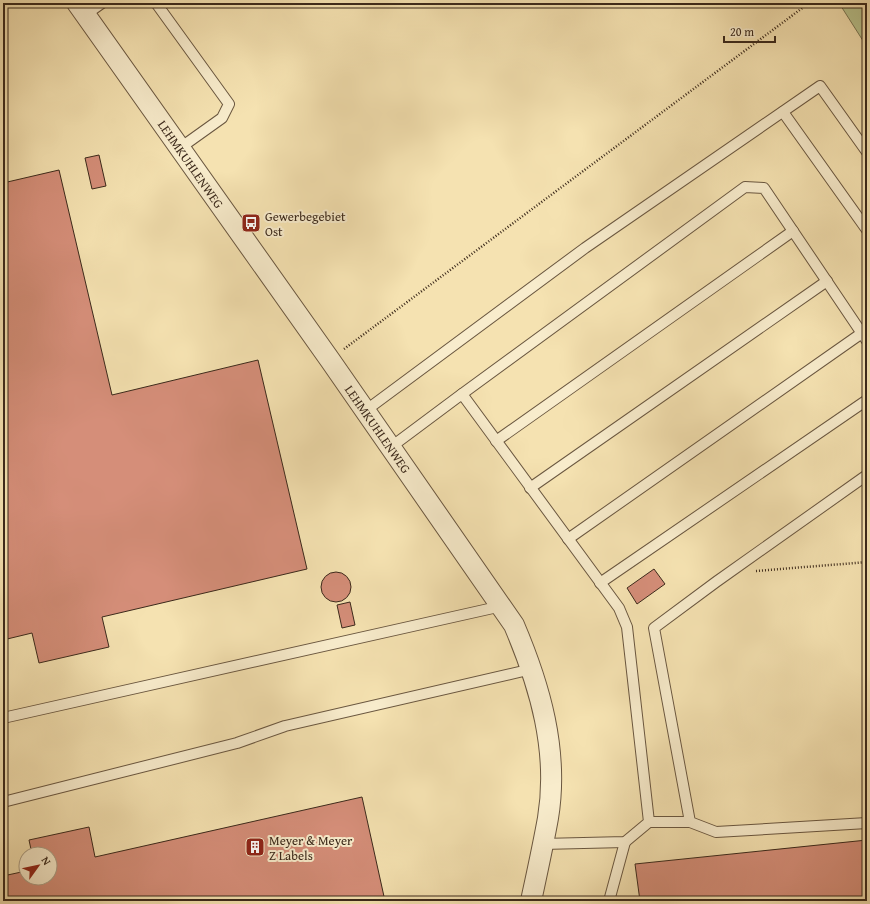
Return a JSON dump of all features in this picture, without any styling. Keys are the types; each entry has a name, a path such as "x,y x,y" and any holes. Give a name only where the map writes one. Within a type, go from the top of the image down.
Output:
{"street":[{"name":"LEHMKUHLENWEG","path":"81,9 330,360 514,625 532,669 541,698 550,759 548,817 531,901"}],"lane":[{"path":"81,9 102,3"},
{"path":"156,3 229,104 222,118 180,148"},
{"path":"365,411 585,248 820,86 867,152"},
{"path":"783,112 867,230"},
{"path":"391,447 745,187 764,188 865,337 568,539"},
{"path":"496,441 793,231"},
{"path":"530,488 827,281"},
{"path":"462,394 619,608 627,627 649,822"},
{"path":"600,583 867,400"},
{"path":"690,822 654,628 728,573 867,475"},
{"path":"3,718 502,606"},
{"path":"3,802 237,743 285,726 532,669"},
{"path":"609,901 625,842 649,822 690,822 716,832 867,823"},
{"path":"542,844 625,842"}],"path":[{"path":"330,360 809,3"},
{"path":"728,573 867,562"}],"green space":[{"path":"839,3 867,3 867,47"}],"building":[{"path":"99,155 106,186 92,189 85,158"},
{"path":"59,170 112,395 258,360 307,569 102,617 109,647 39,663 32,633 3,640 3,183"},
{"path":"654,569 665,584 637,604 627,588"},
{"path":"336,572 347,576 351,587 347,598 336,602 325,598 321,587 325,576"},
{"path":"350,602 355,625 342,628 337,605"},
{"name":"Meyer & Meyer Z Labels","path":"362,797 385,901 3,901 3,876 18,873 18,886 58,886 58,846 30,846 29,840 89,827 95,857"},
{"path":"867,840 867,901 640,901 635,864"}],"place":[{"name":"Gewerbegebiet Ost","path":"251,223"},
{"name":"Meyer & Meyer Z Labels","path":"255,847"}]}
